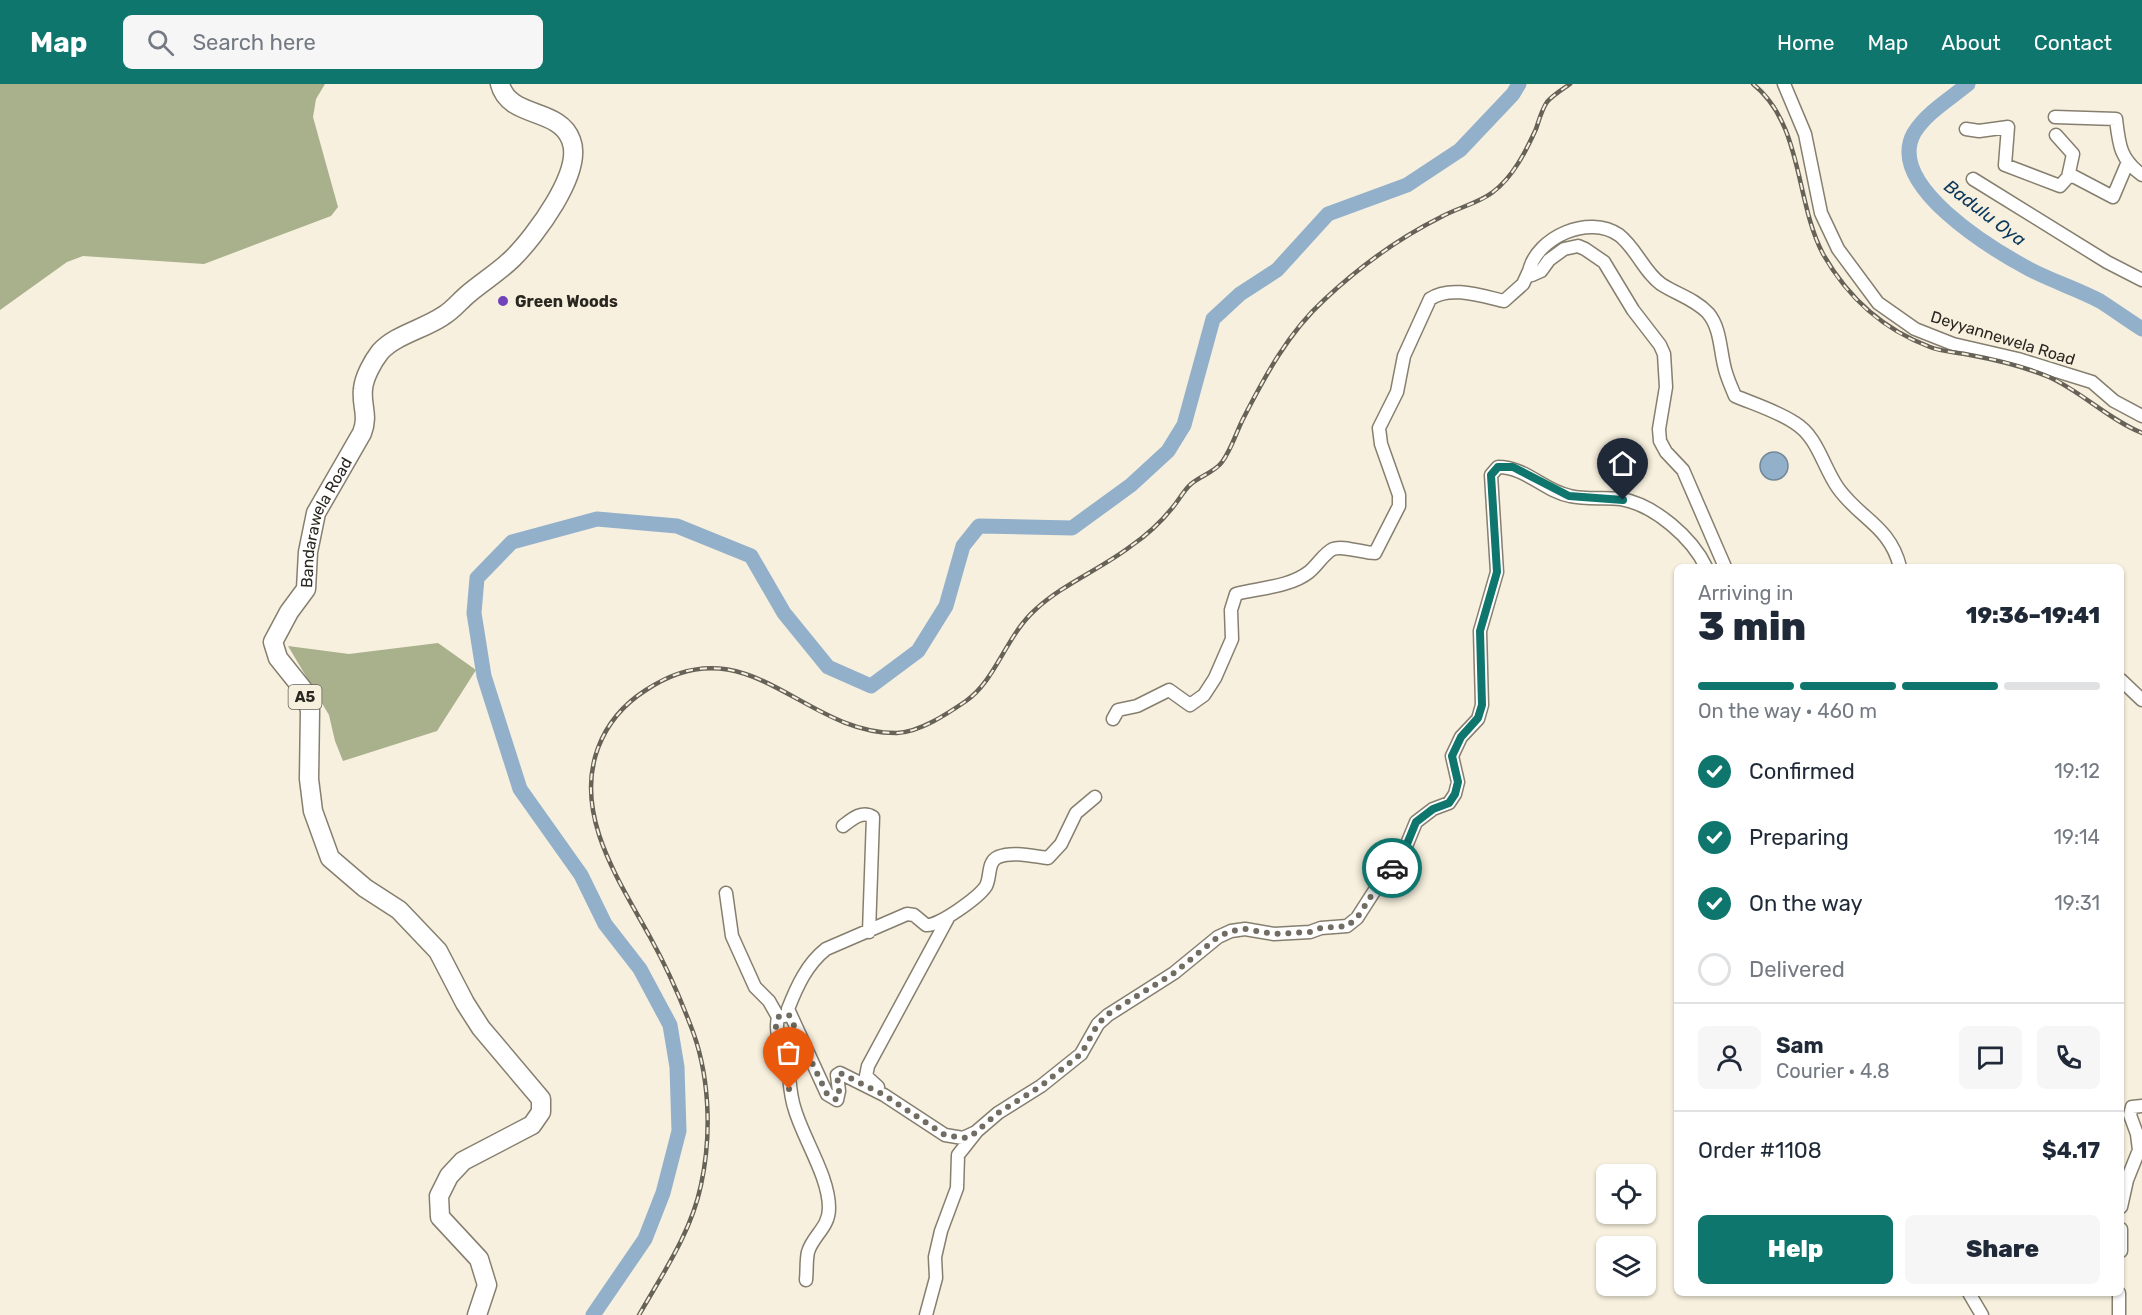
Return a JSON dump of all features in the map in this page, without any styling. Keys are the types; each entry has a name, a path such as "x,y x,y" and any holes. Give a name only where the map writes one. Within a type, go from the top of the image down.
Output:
{"highway":[{"name":"Bandarawela Road","path":"477,1315 488,1285 478,1259 440,1217 439,1196 449,1176 462,1161 532,1125 541,1112 541,1099 481,1028 438,951 399,910 365,888 330,858 313,811 309,779 310,711 302,688 278,658 273,642 289,612 306,589 308,552 316,513 362,433 367,420 363,389 369,371 380,352 390,344 445,315 513,258 550,211 567,178 572,141 564,128 542,114 518,107 508,99 500,84"}],"street":[{"name":"Deyyannewela Road","path":"1784,84 1805,134 1821,213 1838,249 1878,303 1915,329 1953,344 2018,359 2092,382 2114,401 2142,416"},
{"path":"2055,117 2116,119 2119,142 2127,164 2142,175"},
{"path":"1965,129 1979,131 2008,127 2006,165 2060,186 2068,177 2073,154 2056,135"},
{"path":"2068,177 2073,176 2113,197 2127,164"},
{"path":"1973,178 2107,262 2142,280"},
{"path":"1113,719 1118,710 1137,706 1162,691 1168,690 1190,705 1204,695 1215,678 1232,639 1231,610 1236,594 1297,580 1309,572 1332,549 1346,548 1355,552 1375,553 1400,506 1399,495 1379,428 1397,392 1404,356 1430,298 1436,294 1462,292 1504,300 1523,284 1531,262 1547,243 1564,232 1581,228 1602,229 1618,235 1660,283 1692,300 1708,314 1716,326 1724,368 1735,396 1796,423 1810,437 1839,489 1882,529 1896,551 1899,564"},
{"path":"1529,271 1532,275 1541,271 1549,260 1564,249 1578,246 1585,249 1604,262 1633,310 1660,345 1664,354 1666,387 1659,429 1660,441 1666,452 1683,470 1724,564"},
{"path":"926,1315 936,1278 935,1257 941,1231 957,1188 958,1155 977,1131 998,1113 1041,1086 1081,1054 1098,1024 1108,1014 1174,973 1218,937 1231,931 1245,929 1274,934 1310,932 1321,928 1347,926 1357,918 1384,876 1400,861 1416,822 1433,809 1449,803 1455,794 1458,782 1452,756 1461,737 1478,718 1482,705 1480,631 1497,572 1491,475 1498,467 1513,467 1569,496 1623,500 1648,510 1676,528 1695,546 1704,564"},
{"path":"2124,683 2142,700"},
{"path":"806,1280 808,1251 828,1224 830,1206 815,1154 804,1136 794,1108 789,1089 787,1060 775,1031 788,1009 797,985 815,958 826,949 907,914 914,915 926,925 932,926 951,912 966,907 986,886 992,862 998,857 1016,854 1048,858 1061,844 1076,813 1095,797"},
{"path":"843,826 856,816 869,814 873,817 869,932"},
{"path":"726,893 732,936 755,987 783,1016 827,1094 837,1100 839,1091 837,1075 840,1073 884,1095 945,1135 963,1138 977,1131"},
{"path":"884,1095 866,1076 868,1066 951,912"},
{"path":"2124,1194 2139,1150 2137,1134 2130,1115 2132,1107 2142,1106"},
{"path":"1971,1296 1982,1315"},
{"path":"2119,1296 2119,1315"}],"green space":[{"path":"0,84 325,84 316,99 313,117 338,207 331,216 204,264 83,256 67,262 0,310"},
{"path":"438,643 476,670 437,731 343,761 335,741 329,715 288,646 349,654"}],"water":[{"path":"1774,452 1784,456 1788,466 1784,476 1774,480 1764,476 1760,466 1764,456"}],"waterway":[{"path":"593,1315 645,1239 663,1193 679,1131 677,1067 670,1025 640,969 605,924 581,875 520,789 484,676 474,613 477,578 512,542 597,519 677,526 751,556 784,613 828,667 871,686 918,651 946,606 963,546 979,526 1072,528 1131,485 1168,451 1184,425 1213,319 1240,294 1277,270 1328,214 1407,185 1460,150 1513,94 1519,84"},
{"name":"Badulu Oya","path":"1968,84 1932,112 1914,133 1909,153 1915,173 1928,194 1947,213 1991,247 2029,269 2100,301 2142,329"}],"railway":[{"path":"639,1315 675,1252 690,1220 705,1165 708,1125 702,1063 686,1013 661,958 614,871 603,847 596,823 591,798 592,773 598,748 611,723 630,702 646,690 682,672 715,668 745,674 774,686 832,717 863,729 906,732 933,722 959,706 985,682 1016,632 1035,610 1058,592 1143,537 1164,518 1191,484 1222,462 1269,371 1288,341 1311,313 1351,276 1394,244 1425,225 1481,199 1500,186 1523,155 1547,102 1570,84"},
{"path":"1753,84 1769,101 1790,141 1807,211 1823,254 1844,285 1868,310 1897,331 1930,347 2000,361 2049,377 2142,433"}],"way so far":[{"path":"789,1089 787,1060 775,1031 778,1017 782,1015 789,1015 827,1094 837,1100 839,1091 837,1075 840,1073 884,1095 945,1135 970,1137 998,1113 1041,1086 1081,1054 1098,1024 1108,1014 1174,973 1218,937 1231,931 1245,929 1274,934 1310,932 1321,928 1347,926 1357,918 1384,876 1392,868"}],"place":[{"name":"Green Woods","path":"503,301"}],"route":[{"path":"1392,868 1400,861 1416,822 1433,809 1449,803 1455,794 1458,782 1452,756 1461,737 1478,718 1482,705 1480,631 1497,572 1491,475 1498,467 1513,467 1569,496 1623,500"}]}
